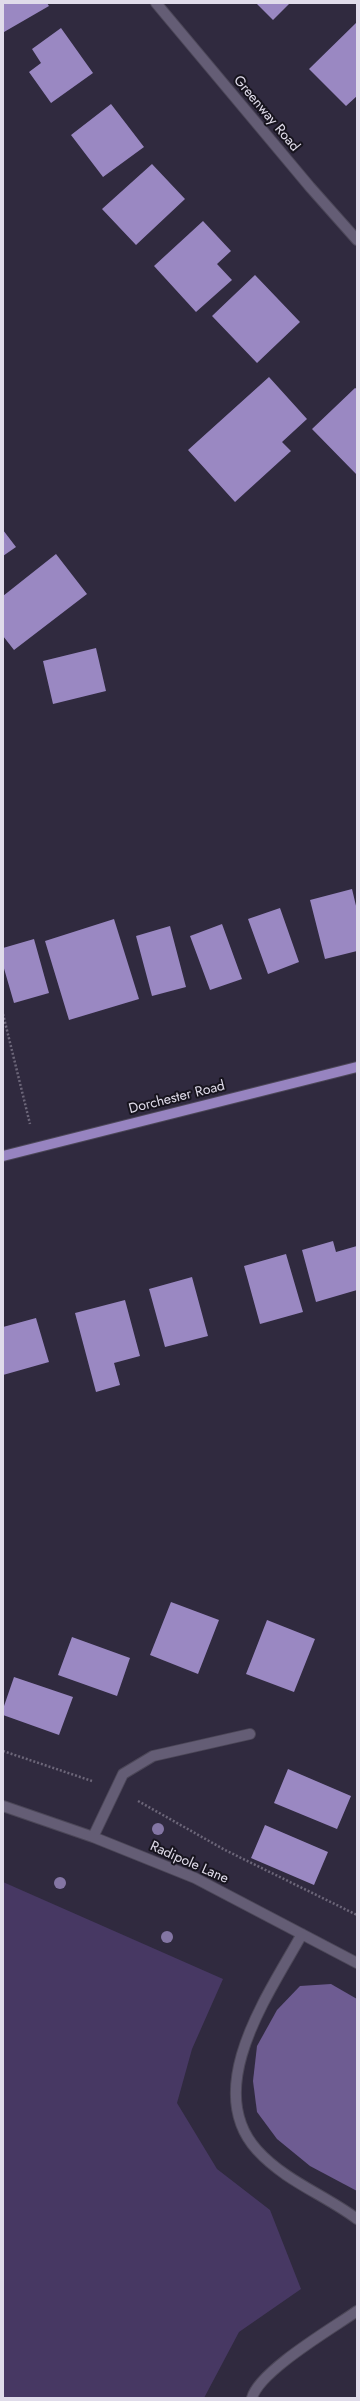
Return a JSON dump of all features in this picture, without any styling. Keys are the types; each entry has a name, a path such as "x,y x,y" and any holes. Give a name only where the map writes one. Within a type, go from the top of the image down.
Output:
{"main road":[{"name":"Dorchester Road","path":"3,1156 357,1067"}],"street":[{"name":"Greenway Road","path":"156,3 310,187 357,240"},
{"path":"93,1837 115,1788 123,1774 154,1756 250,1734"},
{"name":"Radipole Lane","path":"3,1806 93,1837 195,1878 357,1963"},
{"path":"302,1934 255,2018 240,2060 235,2097 242,2126 257,2150 278,2169 357,2219"},
{"path":"252,2398 253,2393 274,2371 309,2341 357,2311"}],"path":[{"path":"3,1014 32,1130"},
{"path":"3,1751 115,1788 225,1850 357,1915"}],"shaded area":[{"path":"3,1882 223,1979 192,2049 177,2103 217,2169 270,2210 301,2289 239,2332 204,2398 3,2398"},
{"path":"331,1984 357,1999 357,2191 310,2166 277,2139 257,2112 253,2081 257,2046 277,2010 300,1986"}],"building":[{"path":"3,3 47,3 49,6 4,32"},
{"path":"256,3 290,3 273,20"},
{"path":"357,22 357,96 346,106 309,69"},
{"path":"61,28 93,73 51,103 29,72 41,63 32,49"},
{"path":"111,104 144,147 103,177 71,135"},
{"path":"152,164 185,199 136,245 102,209"},
{"path":"203,221 231,251 217,264 232,280 196,312 154,266"},
{"path":"255,275 300,322 257,363 212,316"},
{"path":"269,377 307,419 282,442 291,451 235,502 188,450"},
{"path":"355,388 357,389 357,475 312,429"},
{"path":"3,530 16,547 3,556"},
{"path":"56,554 87,594 14,650 3,636 3,596"},
{"path":"96,648 106,691 53,704 43,661"},
{"path":"352,889 357,910 357,951 325,959 310,900"},
{"path":"280,908 299,962 268,974 248,919"},
{"path":"114,919 139,999 69,1020 45,941"},
{"path":"222,924 242,979 210,990 190,936"},
{"path":"170,926 186,987 152,996 136,936"},
{"path":"34,939 49,993 14,1003 3,965 3,948"},
{"path":"333,1241 336,1252 357,1246 357,1290 316,1302 302,1250"},
{"path":"286,1254 303,1312 260,1324 244,1266"},
{"path":"192,1277 208,1336 165,1347 149,1289"},
{"path":"125,1300 140,1356 114,1363 120,1385 96,1392 75,1313"},
{"path":"36,1318 49,1362 3,1375 3,1327"},
{"path":"171,1602 219,1620 198,1674 150,1655"},
{"path":"267,1620 315,1639 294,1692 246,1674"},
{"path":"72,1637 130,1658 117,1696 58,1675"},
{"path":"14,1677 73,1697 59,1735 3,1715 3,1709"},
{"path":"288,1769 351,1796 337,1829 274,1803"},
{"path":"265,1825 328,1852 314,1885 251,1858"}]}
